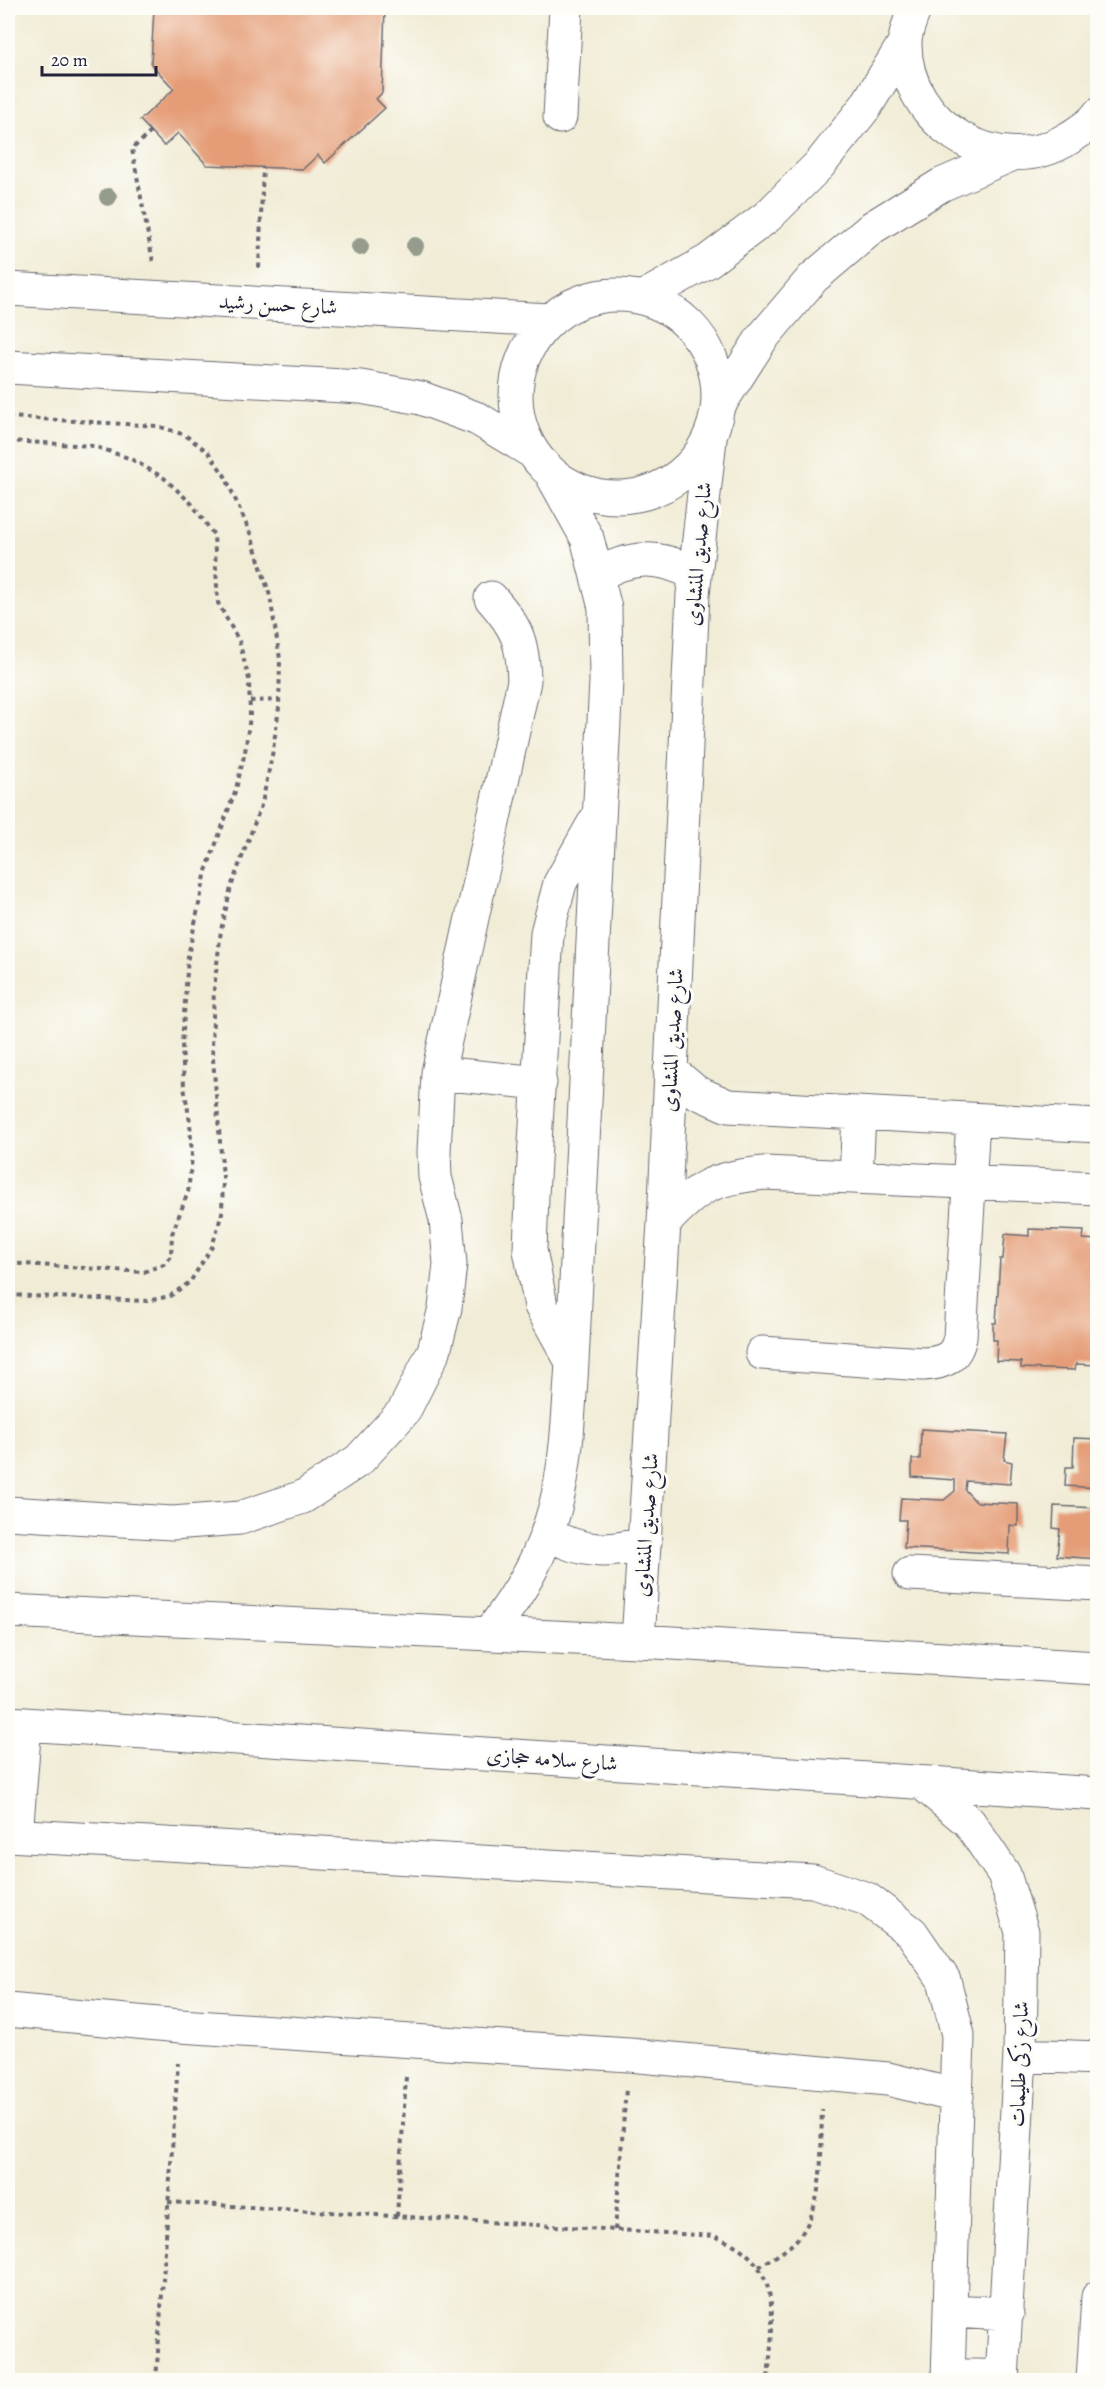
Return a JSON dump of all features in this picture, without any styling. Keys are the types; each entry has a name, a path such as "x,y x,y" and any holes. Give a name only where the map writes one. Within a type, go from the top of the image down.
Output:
{"street":[{"path":"560,117 566,8"},
{"path":"644,297 708,261 783,201 820,164 867,106 904,42 915,8"},
{"path":"904,42 909,76 924,107 948,132 979,148 1013,154 1035,152 1057,146 1098,146"},
{"path":"1057,146 1091,124 1098,115"},
{"path":"8,366 361,387 421,398 478,419 584,492 621,498 657,490 689,470 710,439 719,405 762,338 813,278 873,227 941,186 1013,154"},
{"name":"شارع حسن رشيد","path":"8,288 549,320"},
{"path":"489,1634 518,1595 549,1534 566,1462 606,650 605,608 587,538 541,463 517,418 515,382 526,348 549,320 577,302 588,299 610,294 644,297 676,312 701,337 716,369 719,405"},
{"name":"شارع صديق المنشاوى","path":"638,1641 664,1223 694,574 710,439"},
{"path":"597,576 611,566 645,558 662,560 694,574"},
{"path":"8,1513 172,1523 240,1518 303,1497 359,1460 404,1411 434,1351 445,1308 450,1264 446,1220 435,1177 434,1152 438,1073 524,681 523,650 512,621 491,598"},
{"path":"572,1362 541,1306 530,1250 548,933 560,883 598,814"},
{"path":"670,1070 696,1092 728,1106 1098,1126"},
{"path":"438,1073 540,1083"},
{"path":"856,1177 859,1114"},
{"path":"762,1353 924,1364 939,1363 950,1358 957,1349 960,1336 973,1120"},
{"path":"664,1223 690,1195 725,1177 764,1173 1098,1188"},
{"path":"549,1534 566,1544 605,1552 645,1542"},
{"path":"910,1574 1098,1584"},
{"path":"8,1611 638,1641 1098,1668"},
{"path":"16,1724 12,1835 813,1881 867,1899 912,1933 944,1980 958,2035 949,2378 1003,2379"},
{"name":"شارع سلامه حجازى","path":"16,1724 1098,1794"},
{"name":"شارع زكى طليمات","path":"922,1783 969,1822 1004,1874 1022,1932 1020,2055 1003,2379"},
{"path":"8,2010 180,2026 629,2055 888,2079 957,2096"},
{"path":"1020,2055 1098,2058"},
{"path":"1093,2380 1098,2297"},
{"path":"951,2311 1006,2314"}],"path":[{"path":"151,132 132,149 160,297"},
{"path":"257,303 263,167"},
{"path":"8,417 158,426 185,435 208,452 225,476 251,535 270,596 280,659 279,700 272,756 262,803 231,887 221,930 214,989 212,1047 223,1177 222,1213 212,1247 190,1282 170,1296 147,1301 8,1295"},
{"path":"8,441 94,446 131,459 164,478 192,504 214,535 218,603 239,641 249,679 250,701 245,752 236,789 206,871 188,956 182,1044 192,1157 188,1192 172,1234 171,1256 164,1264 144,1272 8,1263"},
{"path":"250,701 279,700"},
{"path":"156,2380 180,2026"},
{"path":"397,2216 409,2041"},
{"path":"615,2230 629,2055"},
{"path":"759,2267 792,2245 813,2212 819,2174 823,2074"},
{"path":"168,2202 714,2236 739,2247 759,2267 769,2288 773,2310 768,2380"}],"building":[{"path":"154,8 385,8 382,93 376,99 385,108 325,163 318,155 303,169 207,165 178,133 164,146 140,120 174,89 151,64"},
{"path":"1029,1229 1084,1231 1083,1239 1098,1240 1098,1365 1076,1364 1075,1370 1021,1368 1021,1362 996,1361 997,1340 993,1340 993,1323 996,1323 1000,1259 1003,1259 1005,1234 1029,1236"},
{"path":"921,1429 1007,1434 1004,1460 1012,1462 1010,1484 966,1481 965,1490 976,1502 1018,1504 1018,1526 1010,1525 1009,1554 904,1548 906,1520 899,1520 901,1498 944,1500 955,1491 955,1480 912,1477 912,1459 920,1459"},
{"path":"1074,1438 1098,1439 1098,1488 1065,1486 1066,1467 1073,1467"},
{"path":"1054,1506 1098,1508 1098,1559 1057,1556 1060,1529 1053,1528"}]}
